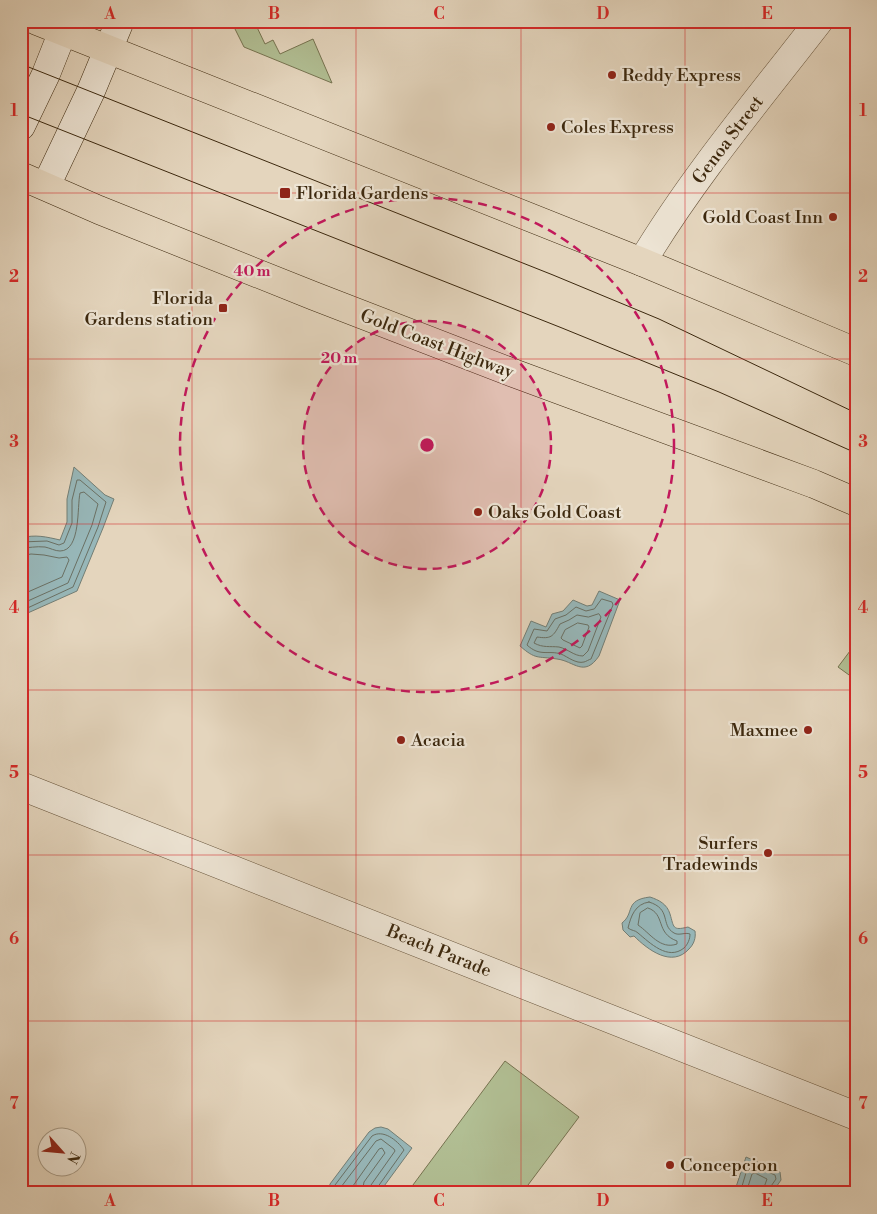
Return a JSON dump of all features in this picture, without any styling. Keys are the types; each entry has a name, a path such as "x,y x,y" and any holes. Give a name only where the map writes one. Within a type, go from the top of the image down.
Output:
{"highway":[{"path":"37,21 65,26 109,49 270,115 642,262 856,352"},
{"name":"Gold Coast Highway","path":"33,181 99,210 314,296 516,374 814,484 856,502"}],"street":[{"path":"33,181 72,133 120,21"},
{"name":"Genoa Street","path":"642,262 691,188 818,21"},
{"path":"21,126 46,74 65,26"},
{"name":"Beach Parade","path":"21,786 856,1116"}],"green space":[{"path":"231,21 254,21 265,44 273,40 280,54 313,39 332,83 244,47"},
{"path":"856,643 856,680 838,667"},
{"path":"505,1061 579,1117 522,1193 407,1193"}],"water":[{"path":"74,467 105,495 114,499 77,591 21,616 21,538 36,536 60,540 67,522 67,499"},
{"path":"599,591 620,600 599,656 594,663 584,667 579,666 563,660 533,655 520,646 531,621 546,627 552,614 563,611 573,600 587,606 592,605"},
{"path":"650,897 665,905 674,927 688,927 695,931 693,943 682,954 675,957 660,955 646,947 634,936 630,937 623,930 622,923 633,904 636,901"},
{"path":"381,1127 388,1129 412,1148 379,1193 329,1193 330,1184 369,1132"},
{"path":"746,1157 780,1172 781,1180 772,1193 734,1193"}],"tram line":[{"path":"21,64 553,275 659,319 856,413"},
{"path":"21,114 562,328 719,392 856,453"}],"place":[{"name":"Reddy Express","path":"612,75"},
{"name":"Coles Express","path":"551,127"},
{"name":"Florida Gardens","path":"285,193"},
{"name":"Gold Coast Inn","path":"833,217"},
{"name":"Florida Gardens station","path":"223,308"},
{"name":"Oaks Gold Coast","path":"478,512"},
{"name":"Maxmee","path":"808,730"},
{"name":"Acacia","path":"401,740"},
{"name":"Surfers Tradewinds","path":"768,853"},
{"name":"Concepcion","path":"670,1165"}]}
